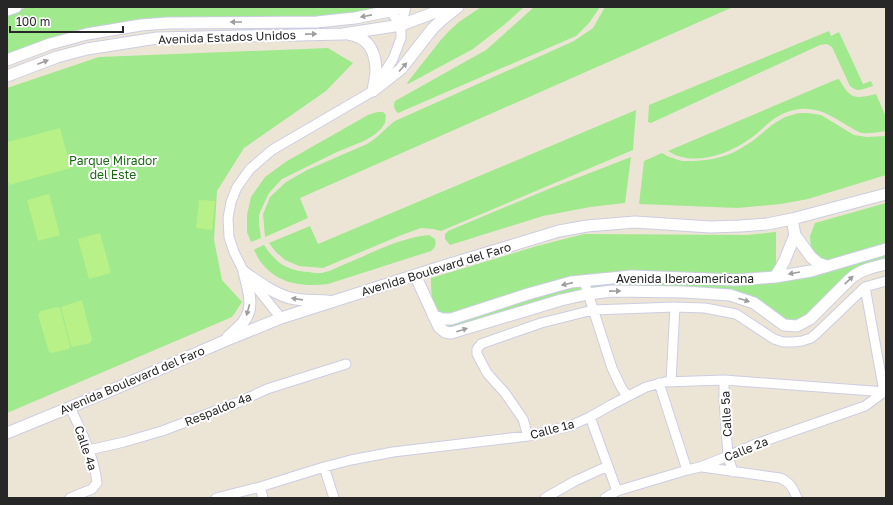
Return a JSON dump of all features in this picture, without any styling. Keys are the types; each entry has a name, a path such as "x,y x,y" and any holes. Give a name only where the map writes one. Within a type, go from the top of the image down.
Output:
{"street":[{"path":"7,10 16,7"},
{"path":"373,91 393,59 401,38 401,25 405,7"},
{"name":"Avenida Estados Unidos","path":"7,60 58,42 87,34 141,25 167,23 317,22 355,18 389,9 405,7"},
{"name":"Avenida Estados Unidos","path":"7,76 57,57 87,49 157,38 343,34 401,25 449,7"},
{"path":"281,318 244,272 234,252 229,237 228,218 231,202 237,187 250,169 272,150 373,91 402,70 433,28 458,7"},
{"path":"389,9 401,25"},
{"path":"343,34 361,38 368,43 374,56 376,70 373,91"},
{"name":"Avenida Boulevard del Faro","path":"7,433 281,318 415,275 560,232 587,226 635,222 710,227 767,224 792,219 886,194"},
{"path":"792,219 795,235 811,257 818,263 826,266"},
{"path":"775,277 784,262 795,235"},
{"name":"Avenida Iberoamericana","path":"433,316 442,319 451,318 570,282 632,276 736,280 775,277 811,271 886,249"},
{"name":"Avenida Iberoamericana","path":"415,275 439,327 445,332 451,333 561,300 588,294 612,291 684,292 730,295 754,303 784,325 797,326 810,319 855,274 886,264"},
{"path":"244,272 276,292 290,298 336,301"},
{"path":"222,342 244,322 249,312 250,302 244,272"},
{"path":"584,281 612,368 627,396"},
{"path":"528,436 523,419 505,393 487,373 477,354 477,349 481,344 541,323 593,310 675,308 705,308 736,314 774,339 783,342 802,341 817,334 865,287 886,281"},
{"path":"865,287 885,392"},
{"path":"672,381 675,308"},
{"name":"Respaldo 4a","path":"89,450 162,431 239,402 267,389 346,364"},
{"name":"Calle 1a","path":"216,498 260,487 351,460 393,452 528,436 570,426 590,417 627,396 659,383 672,381 724,380 885,392"},
{"name":"Calle 5a","path":"724,380 728,456 733,472"},
{"path":"659,383 687,470"},
{"name":"Calle 2a","path":"605,498 617,492 700,467 753,445 864,406 885,392"},
{"name":"Calle 4a","path":"70,407 89,450 97,483 92,489 70,498"},
{"path":"590,417 617,492"},
{"path":"545,498 575,481 608,466"},
{"path":"324,467 334,498"},
{"path":"700,467 780,478 787,481 797,498"},
{"path":"260,487 263,498"}],"green space":[{"path":"28,7 383,7 351,15 210,19 166,18 7,56 7,14"},
{"path":"481,7 524,7 473,49 408,84 407,83 449,31"},
{"path":"534,7 600,7 589,23 576,36 398,113 394,106 395,101 486,50"},
{"path":"605,7 733,7 300,198 308,218 265,237 263,214 270,197 286,182 307,170 367,144 375,139 395,121 574,41 593,28"},
{"path":"829,31 831,36 839,32 863,84 871,81 873,86 858,90 850,86 832,47 827,44 820,45 651,123 648,122 649,105"},
{"name":"Parque Mirador del Este","path":"328,48 353,63 326,91 244,148 217,191 214,240 222,280 242,302 232,317 7,413 7,88 99,57"},
{"path":"839,79 847,91 854,96 863,97 876,94 886,117 886,131 862,133 822,112 802,109 786,112 780,115 748,140 720,154 698,159 677,156 668,151 835,80"},
{"path":"636,110 633,150 441,231 421,228 323,268 299,266 285,260 269,243 310,226 318,244"},
{"path":"383,112 386,115 385,123 374,135 282,179 269,193 259,215 261,238 251,242 247,232 247,215 251,197 265,177 287,161 368,115"},
{"path":"807,113 821,115 854,135 867,137 886,136 886,175 808,199 781,204 738,208 639,204 644,161 662,153 682,161 722,157 740,149 779,120 795,114"},
{"path":"60,128 71,168 9,185 7,177 7,142"},
{"path":"631,157 625,203 590,207 543,216 450,245 445,239 445,234 448,231 551,188"},
{"path":"49,194 60,235 38,241 27,200"},
{"path":"199,200 215,201 212,230 196,228"},
{"path":"886,203 886,246 832,261 823,260 811,250 810,236 815,223"},
{"path":"776,232 776,272 732,276 631,273 452,314 441,315 432,298 431,278 537,246 584,234 747,235"},
{"path":"100,233 111,273 89,279 78,239"},
{"path":"429,235 435,239 435,247 431,251 328,284 318,285 290,282 274,275 260,261 254,250 264,245 273,257 288,268 321,273 332,270 397,242 418,236"},
{"path":"886,251 886,262 873,266 797,324 784,323 754,301 612,290 452,330 449,326 450,321 572,284 638,278 737,282"},
{"path":"82,300 92,340 90,343 73,347 71,346 61,307"},
{"path":"57,307 60,308 70,346 69,349 52,353 49,352 38,315 41,311"}]}
